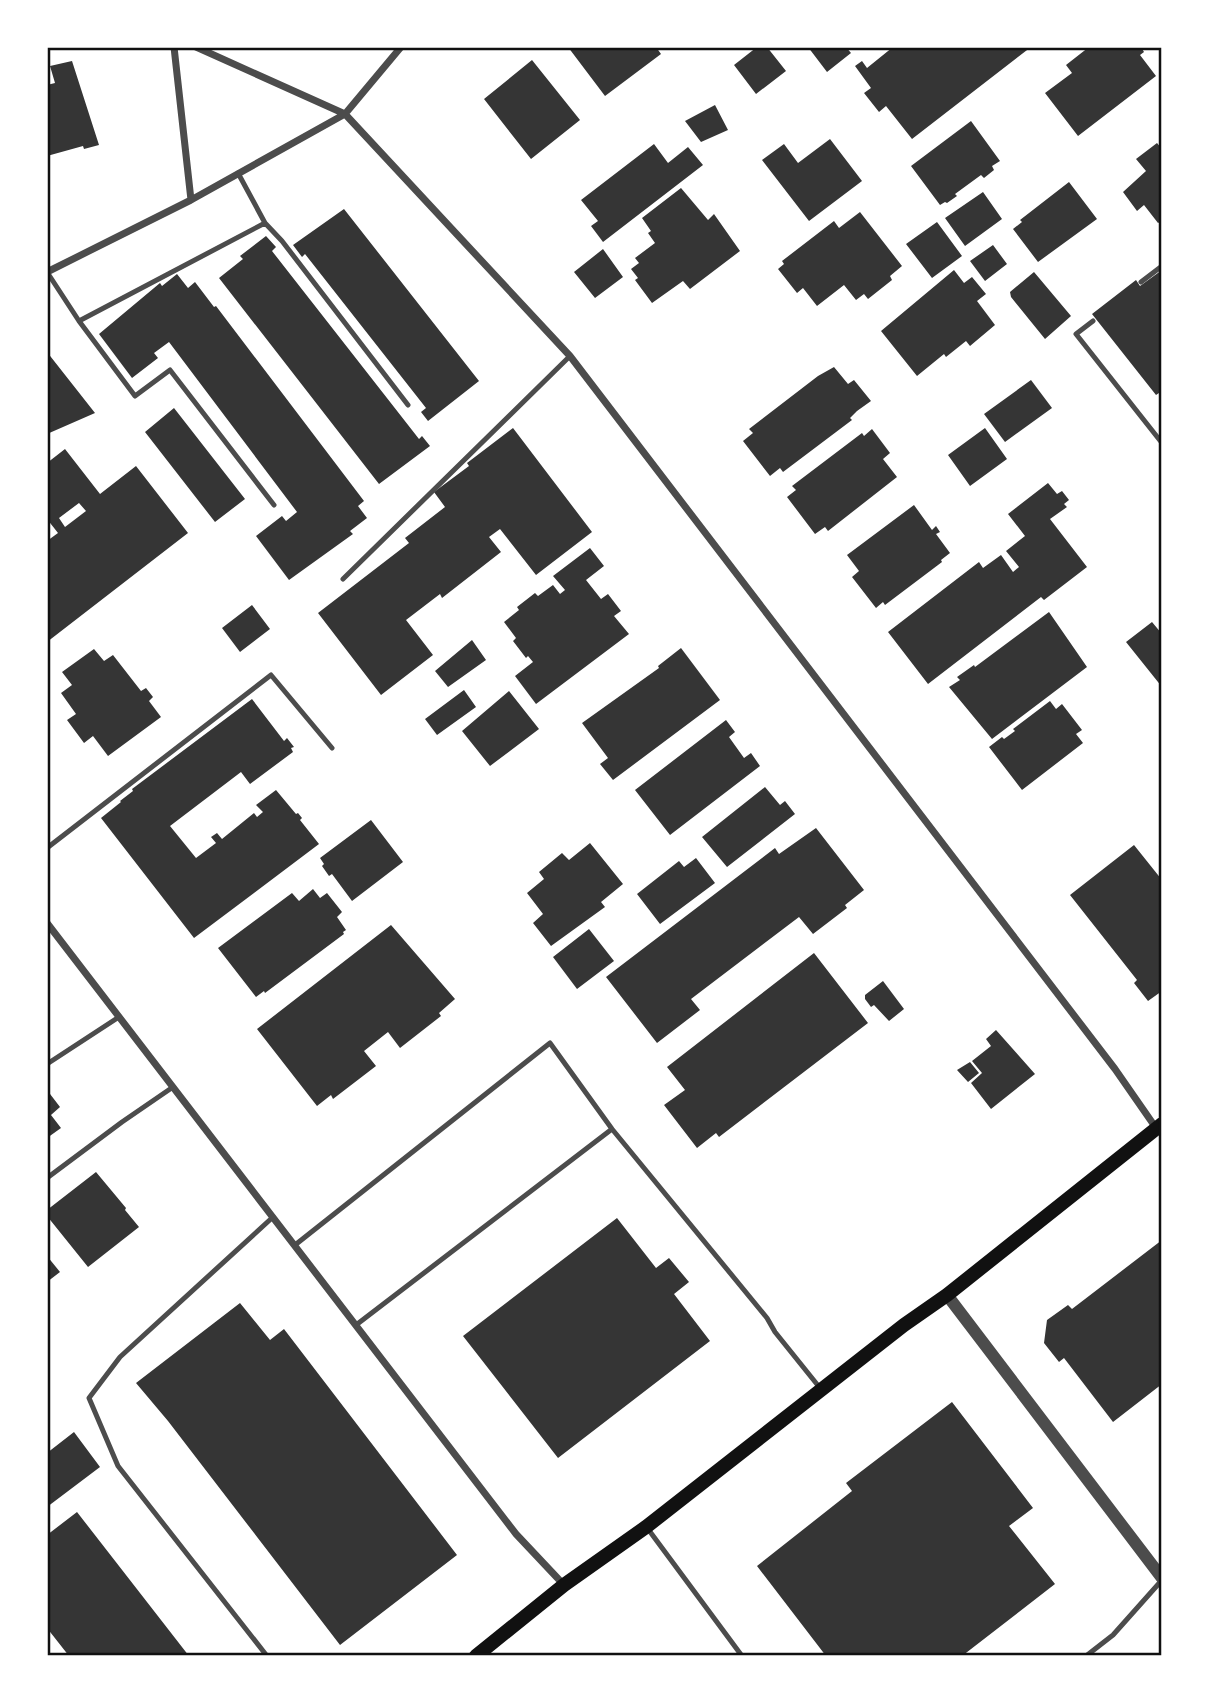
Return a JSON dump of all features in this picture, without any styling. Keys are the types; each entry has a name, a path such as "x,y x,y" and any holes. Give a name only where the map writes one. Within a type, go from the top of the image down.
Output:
{"main road":[{"path":"476,1656 564,1585 646,1527 904,1325 947,1295 1159,1126"}],"street":[{"path":"174,47 191,200"},
{"path":"196,47 345,114 570,356 1159,1126"},
{"path":"47,272 191,200 345,114 401,47"},
{"path":"47,923 516,1534 564,1585"},
{"path":"947,1295 1162,1579"}],"lane":[{"path":"238,173 265,223 282,241 408,405"},
{"path":"79,321 265,223"},
{"path":"1142,282 1162,267"},
{"path":"47,272 79,321 135,396 170,370 274,505"},
{"path":"1093,321 1076,334 1162,443"},
{"path":"343,579 570,356"},
{"path":"47,848 271,674 332,748"},
{"path":"47,1064 119,1017"},
{"path":"295,1245 550,1043 612,1129 767,1318 822,1391"},
{"path":"47,1178 173,1087"},
{"path":"356,1325 612,1129"},
{"path":"267,1656 118,1466 89,1398 120,1356 273,1217"},
{"path":"646,1527 740,1653 733,1656"},
{"path":"1086,1656 1113,1635 1162,1579"}],"building":[{"path":"568,47 656,47 661,54 605,96"},
{"path":"757,47 767,47 786,71 756,94 734,65"},
{"path":"808,47 846,47 851,53 827,72"},
{"path":"893,47 1031,47 912,139 886,106 879,112 864,93 871,88 855,66 862,61 867,68"},
{"path":"1089,47 1141,47 1144,52 1140,55 1156,76 1078,136 1045,93 1072,73 1066,65"},
{"path":"532,60 580,120 531,159 484,99"},
{"path":"72,61 99,145 84,149 83,146 47,156 47,85 55,83 50,66"},
{"path":"715,105 728,130 701,142 685,121"},
{"path":"971,121 1000,161 992,166 994,170 984,178 981,175 955,194 957,196 940,205 911,166"},
{"path":"830,139 862,181 809,221 762,160 784,144 798,163"},
{"path":"1157,143 1162,149 1162,221 1158,223 1144,205 1137,211 1123,192 1146,171 1136,159"},
{"path":"654,144 668,163 688,147 703,165 603,242 591,226 598,221 581,200"},
{"path":"1069,182 1097,219 1038,262 1013,229 1022,222 1020,220"},
{"path":"681,188 708,220 714,214 740,251 690,289 683,281 652,303 635,280 638,278 631,269 639,263 635,258 655,243 642,218"},
{"path":"983,192 1002,219 965,246 945,218"},
{"path":"344,209 479,381 428,421 421,412 426,408 305,254 302,257 293,245"},
{"path":"860,212 902,266 890,276 892,280 868,299 864,294 856,300 844,285 817,306 803,288 797,293 778,269 784,264 782,261 834,221 839,228"},
{"path":"937,222 962,256 932,278 906,244"},
{"path":"266,236 276,247 272,251 419,439 422,436 430,446 379,484 219,278 243,259 240,256"},
{"path":"993,245 1007,264 985,281 970,261"},
{"path":"603,249 623,277 595,298 574,272"},
{"path":"954,270 964,283 972,277 986,294 977,301 995,325 970,346 966,341 946,357 944,354 917,376 881,331"},
{"path":"1162,270 1162,391 1156,395 1092,314 1136,280 1140,286"},
{"path":"1034,272 1071,316 1045,339 1011,297 1010,292"},
{"path":"177,274 188,288 195,282 214,307 216,306 364,501 358,506 367,518 350,531 353,534 289,580 256,536 282,516 286,521 297,512 169,342 154,353 158,358 132,378 99,334 160,283 162,286"},
{"path":"47,352 95,413 47,434"},
{"path":"834,367 848,384 854,380 871,401 850,418 852,420 783,472 780,468 770,476 743,441 753,433 749,429 818,376"},
{"path":"1031,380 1052,408 1005,442 984,414"},
{"path":"174,408 245,499 215,522 145,432"},
{"path":"513,428 592,532 536,575 500,529 489,537 501,552 442,598 440,594 406,620 433,655 381,695 318,613 409,543 405,538 445,507 434,492"},
{"path":"985,428 1007,459 970,486 948,455"},
{"path":"872,429 890,453 883,459 897,477 828,531 825,527 815,534 787,497 796,490 792,486 862,433 864,436"},
{"path":"65,449 100,494 136,466 188,533 47,642 47,541 58,533 47,519 47,463","holes":["79,503 86,511 65,527 59,518"]},
{"path":"1048,483 1057,494 1062,491 1069,500 1064,504 1067,507 1050,519 1087,567 1044,600 1041,597 928,684 888,632 979,562 983,568 1001,555 1013,572 1019,567 1006,551 1025,536 1008,514"},
{"path":"914,505 932,530 936,526 940,532 936,534 950,553 885,605 883,602 876,608 852,577 859,571 847,555"},
{"path":"590,548 604,566 586,580 601,599 608,594 621,611 614,616 629,634 536,704 515,676 533,662 528,656 526,658 513,641 516,638 504,622 535,593 538,596 553,585 560,594 565,590 553,576"},
{"path":"252,605 270,629 240,652 222,628"},
{"path":"1049,612 1087,667 992,739 949,687 960,680 957,677 974,665 975,667"},
{"path":"1152,622 1162,634 1162,687 1126,642"},
{"path":"472,640 486,660 448,687 435,671"},
{"path":"681,648 720,700 613,780 600,764 608,758 582,723 659,668 658,666"},
{"path":"94,649 104,661 113,655 141,691 146,688 153,697 149,701 161,717 108,756 93,736 84,743 67,720 76,714 61,693 72,685 62,672"},
{"path":"464,690 476,707 437,735 425,719"},
{"path":"509,691 539,729 490,766 462,731"},
{"path":"252,699 284,741 287,738 294,747 291,748 293,752 250,784 241,772 170,826 196,858 216,843 211,837 217,833 222,839 254,813 257,817 263,812 256,805 276,790 302,818 300,820 319,844 194,938 101,818 133,791 132,789"},
{"path":"1050,701 1056,709 1062,704 1082,730 1076,734 1083,743 1022,790 989,747 1015,731 1013,729"},
{"path":"726,720 735,732 729,737 744,758 751,753 760,766 670,835 635,790"},
{"path":"765,787 780,805 785,801 795,814 727,867 702,837"},
{"path":"371,820 403,862 352,901 332,874 329,876 320,858"},
{"path":"816,828 864,890 845,905 847,908 813,934 799,917 691,999 700,1010 657,1043 606,977 775,848 779,854"},
{"path":"590,843 623,884 601,902 605,907 551,946 533,923 543,914 527,893 544,879 539,872 562,853 569,860"},
{"path":"1134,845 1162,880 1162,991 1148,1001 1134,983 1137,980 1070,895"},
{"path":"696,858 715,883 660,924 637,894 679,861 684,867"},
{"path":"313,889 320,898 327,893 342,912 337,917 346,930 344,934 256,997 218,948 292,893 299,901"},
{"path":"391,925 455,999 439,1013 441,1016 400,1048 388,1032 364,1051 376,1066 333,1099 331,1095 317,1106 257,1029"},
{"path":"589,929 614,961 577,989 553,957"},
{"path":"814,953 868,1023 719,1137 716,1133 697,1148 664,1105 685,1090 667,1067"},
{"path":"883,981 904,1009 889,1021 865,999 865,995"},
{"path":"996,1030 1035,1074 991,1109 971,1083 982,1073 972,1061 991,1046 986,1039"},
{"path":"970,1062 979,1073 968,1082 957,1070"},
{"path":"47,1090 60,1107 51,1115 61,1128 47,1138"},
{"path":"96,1172 139,1227 88,1267 47,1216 47,1210"},
{"path":"617,1218 656,1268 669,1258 689,1282 674,1294 710,1341 558,1458 463,1336"},
{"path":"1162,1240 1162,1384 1113,1422 1064,1358 1059,1362 1044,1343 1047,1320 1068,1305 1072,1309"},
{"path":"47,1256 60,1272 47,1282"},
{"path":"240,1303 270,1340 284,1329 457,1555 340,1645 136,1383"},
{"path":"952,1402 1033,1508 1009,1526 1055,1584 962,1656 826,1656 757,1566 852,1491 846,1483"},
{"path":"74,1432 100,1467 47,1507 47,1453"},
{"path":"77,1512 189,1656 69,1656 47,1628 47,1535"}]}
